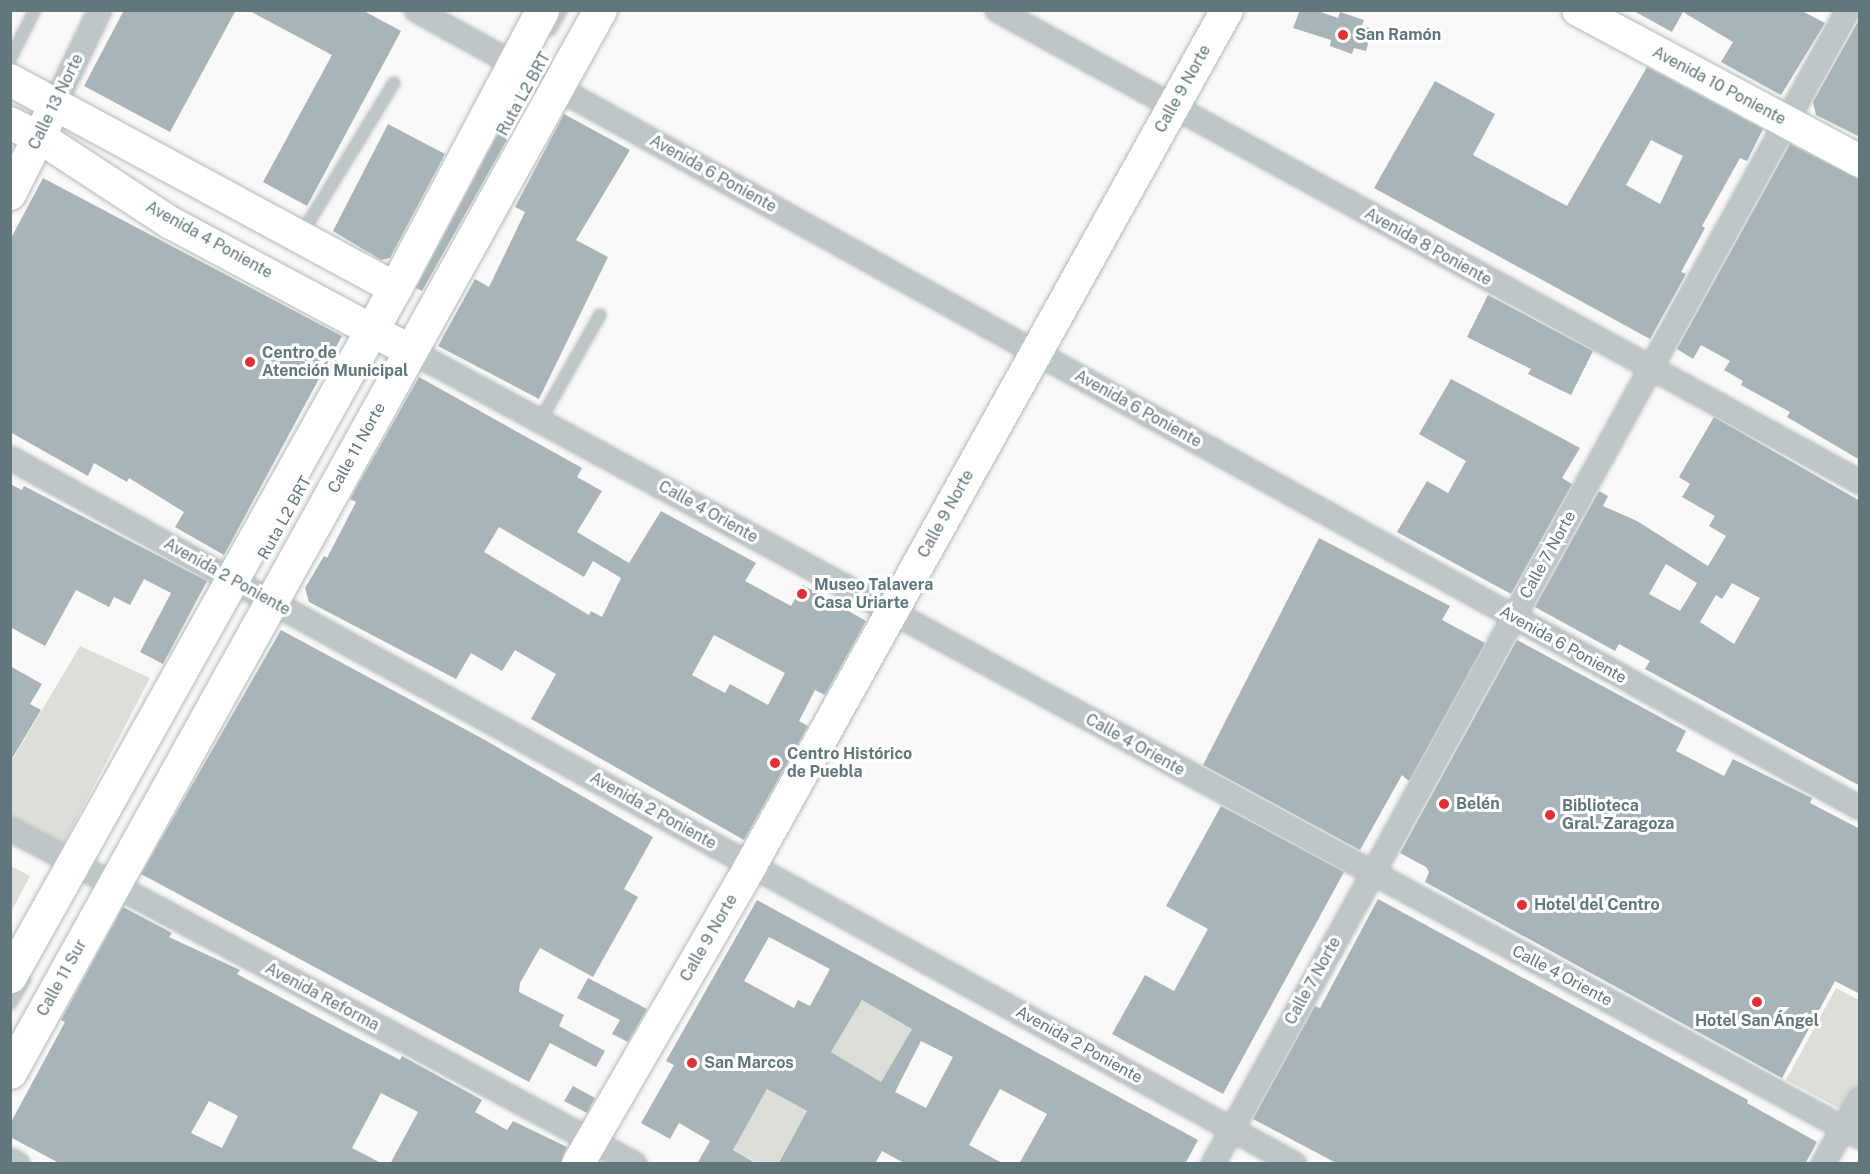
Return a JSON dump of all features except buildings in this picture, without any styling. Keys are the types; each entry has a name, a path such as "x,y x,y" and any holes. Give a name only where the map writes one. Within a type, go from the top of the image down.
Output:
{"main road":[{"name":"Calle 11 Norte","path":"93,874 254,592 392,339 600,10"},
{"name":"Calle 9 Norte","path":"585,1152 752,865 1227,10"},
{"name":"Avenida 10 Poniente","path":"1578,10 1860,161"},
{"name":"Calle 11 Norte","path":"93,874 254,592 392,339 395,288 523,69 543,26"},
{"path":"10,80 54,106 301,235 395,288"},
{"name":"Calle 13 Norte","path":"10,194 54,106"},
{"name":"Avenida 4 Poniente","path":"10,123 39,138 171,223 392,339"},
{"path":"232,254 280,259 290,255 301,235"},
{"path":"22,970 93,874"},
{"name":"Calle 11 Sur","path":"10,1072 93,874"}],"street":[{"name":"Calle 13 Norte","path":"54,106 100,10"},
{"name":"Avenida 6 Poniente","path":"416,10 1860,808"},
{"name":"Avenida 8 Poniente","path":"997,10 1860,482"},
{"name":"Calle 7 Norte","path":"1213,1164 1848,10"},
{"name":"Calle 4 Oriente","path":"392,339 1372,874 1851,1132"},
{"name":"Avenida 2 Poniente","path":"10,458 1295,1164"},
{"name":"Avenida Reforma","path":"10,830 93,874 585,1152 634,1164"},
{"path":"1823,1164 1851,1132 1860,1099"},
{"path":"10,1160 18,1164"}],"lane":[{"path":"10,58 35,10"},
{"name":"Ruta L2 BRT","path":"543,26 561,10"},
{"name":"Ruta L2 BRT","path":"553,85 587,10"},
{"path":"301,235 394,83"},
{"path":"339,454 447,218"},
{"path":"540,421 600,315"},
{"path":"192,677 254,592"},
{"path":"10,1005 22,970"}],"shaded area":[{"path":"80,646 150,678 60,851 11,825 11,762"},
{"path":"11,866 30,876 11,912"},
{"path":"1836,988 1859,1000 1859,1092 1848,1113 1786,1080"},
{"path":"862,1000 912,1029 881,1082 831,1052"},
{"path":"767,1089 807,1111 778,1163 757,1163 733,1150"}],"place":[{"name":"San Ramón","path":"1343,35"},
{"name":"Centro de Atención Municipal","path":"250,362"},
{"name":"Museo Talavera Casa Uriarte","path":"802,594"},
{"name":"Centro Histórico de Puebla","path":"775,763"},
{"name":"Belén","path":"1444,804"},
{"name":"Biblioteca Gral. Zaragoza","path":"1550,815"},
{"name":"Hotel del Centro","path":"1522,905"},
{"name":"Hotel San Ángel","path":"1757,1002"},
{"name":"San Marcos","path":"692,1063"}]}
